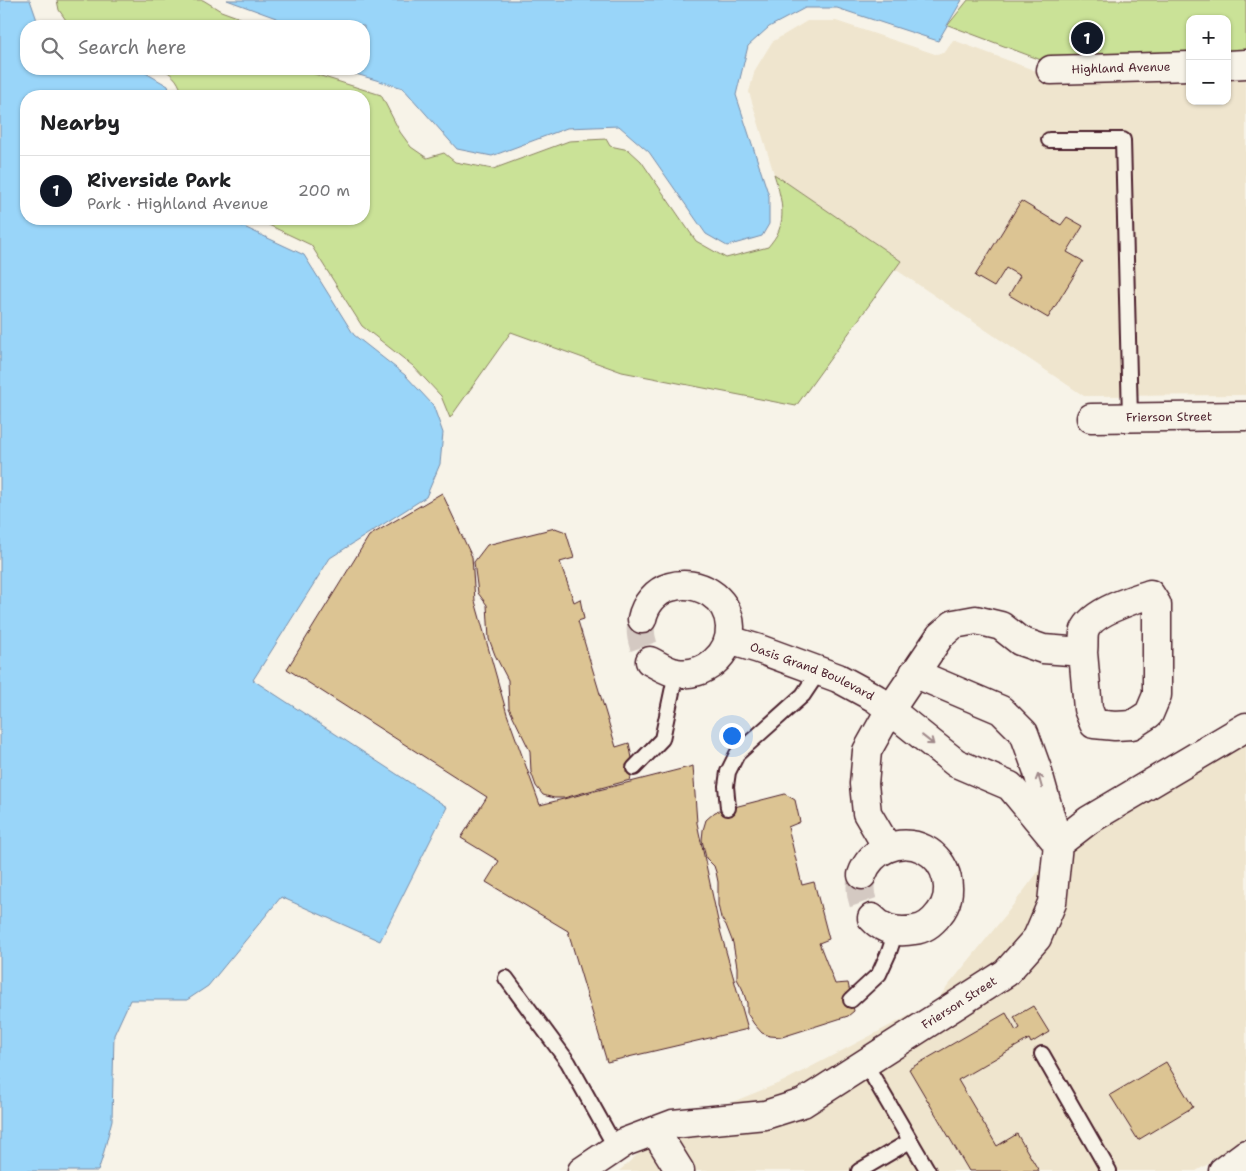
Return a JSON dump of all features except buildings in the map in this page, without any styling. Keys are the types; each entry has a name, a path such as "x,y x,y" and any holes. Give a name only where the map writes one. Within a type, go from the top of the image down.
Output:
{"street":[{"path":"1231,65 1246,64"},
{"name":"Highland Avenue","path":"1051,70 1186,66"},
{"name":"Frierson Street","path":"1091,418 1246,416"},
{"path":"642,619 644,610 653,597 666,588 681,584 695,585 709,591 721,602 728,616 729,640 720,657 708,667 693,673 676,673 650,660"},
{"path":"1150,594 1157,606 1157,695 1149,714 1132,725 1094,724 1088,709 1084,684 1083,652 1084,631 1092,621 1109,609 1150,594"},
{"path":"887,848 867,813 864,784 867,751 890,710 940,636 954,624 976,620 1001,626 1020,641 1043,649 1083,652"},
{"name":"Oasis Grand Boulevard","path":"729,640 838,678 868,694 956,762 1010,786 1058,844"},
{"path":"914,673 1001,710 1024,733 1037,769 1058,844 1090,820 1246,727"},
{"path":"862,875 874,856 887,848 902,844 923,848 936,857 944,870 948,885 948,895 943,910 933,922 920,929 905,932 896,931 877,923 872,918"},
{"name":"Frierson Street","path":"582,1171 626,1142 673,1124 765,1115 803,1103 1006,972 1037,938 1052,903 1058,844"},
{"path":"655,1131 680,1171"}],"lane":[{"path":"1049,140 1123,140 1130,417"},
{"path":"728,808 726,786 728,772 737,754 803,695 819,671"},
{"path":"634,768 662,739 676,673"},
{"path":"851,1000 879,974 896,931"},
{"path":"506,978 568,1062 616,1148"},
{"path":"1042,1054 1109,1171"},
{"path":"865,1063 928,1171"},
{"path":"859,1171 910,1141"}],"shaded area":[{"path":"807,21 836,21 935,54 946,51 953,40 1050,76 1186,68 1186,105 1231,105 1231,66 1246,65 1246,395 1084,396 895,269 901,261 774,174 749,92 755,70 772,42"},
{"path":"1246,737 1246,1136 1220,1156 1209,1161 1210,1163 1196,1171 619,1171 666,1129 782,1082 935,1002 1004,917 1078,819"}],"green space":[{"path":"57,0 203,0 221,11 246,20 66,20 59,10"},
{"path":"968,0 1246,0 1246,52 1231,53 1231,15 1186,15 1186,55 1049,63 948,25"},
{"path":"172,75 318,75 365,90 181,90"},
{"path":"370,92 381,95 400,132 411,147 427,158 444,153 455,162 493,169 569,141 606,139 610,146 629,150 641,161 696,241 726,258 768,247 777,234 781,223 782,209 774,174 901,261 796,406 622,372 511,332 450,418 441,396 413,366 362,326 311,245 269,225 370,225"}],"water":[{"path":"0,0 30,0 37,20 20,20 20,75 149,75 168,86 169,90 20,90 20,225 240,225 304,255 354,335 405,375 433,405 443,433 440,464 426,497 330,558 253,680 447,807 380,941 281,897 208,986 187,1000 130,1000 114,1035 112,1120 98,1171 0,1171"},
{"path":"227,0 962,0 938,41 837,8 805,8 769,27 748,46 736,95 769,196 769,224 762,236 727,246 706,234 649,152 619,126 567,128 492,156 457,149 403,88 359,75 370,75 370,20 278,20"}],"tunnel":[{"path":"642,619 642,640 650,661"},
{"path":"862,875 860,887 862,898 872,918"}],"place":[{"name":"Riverside Park","path":"1087,38"}]}
